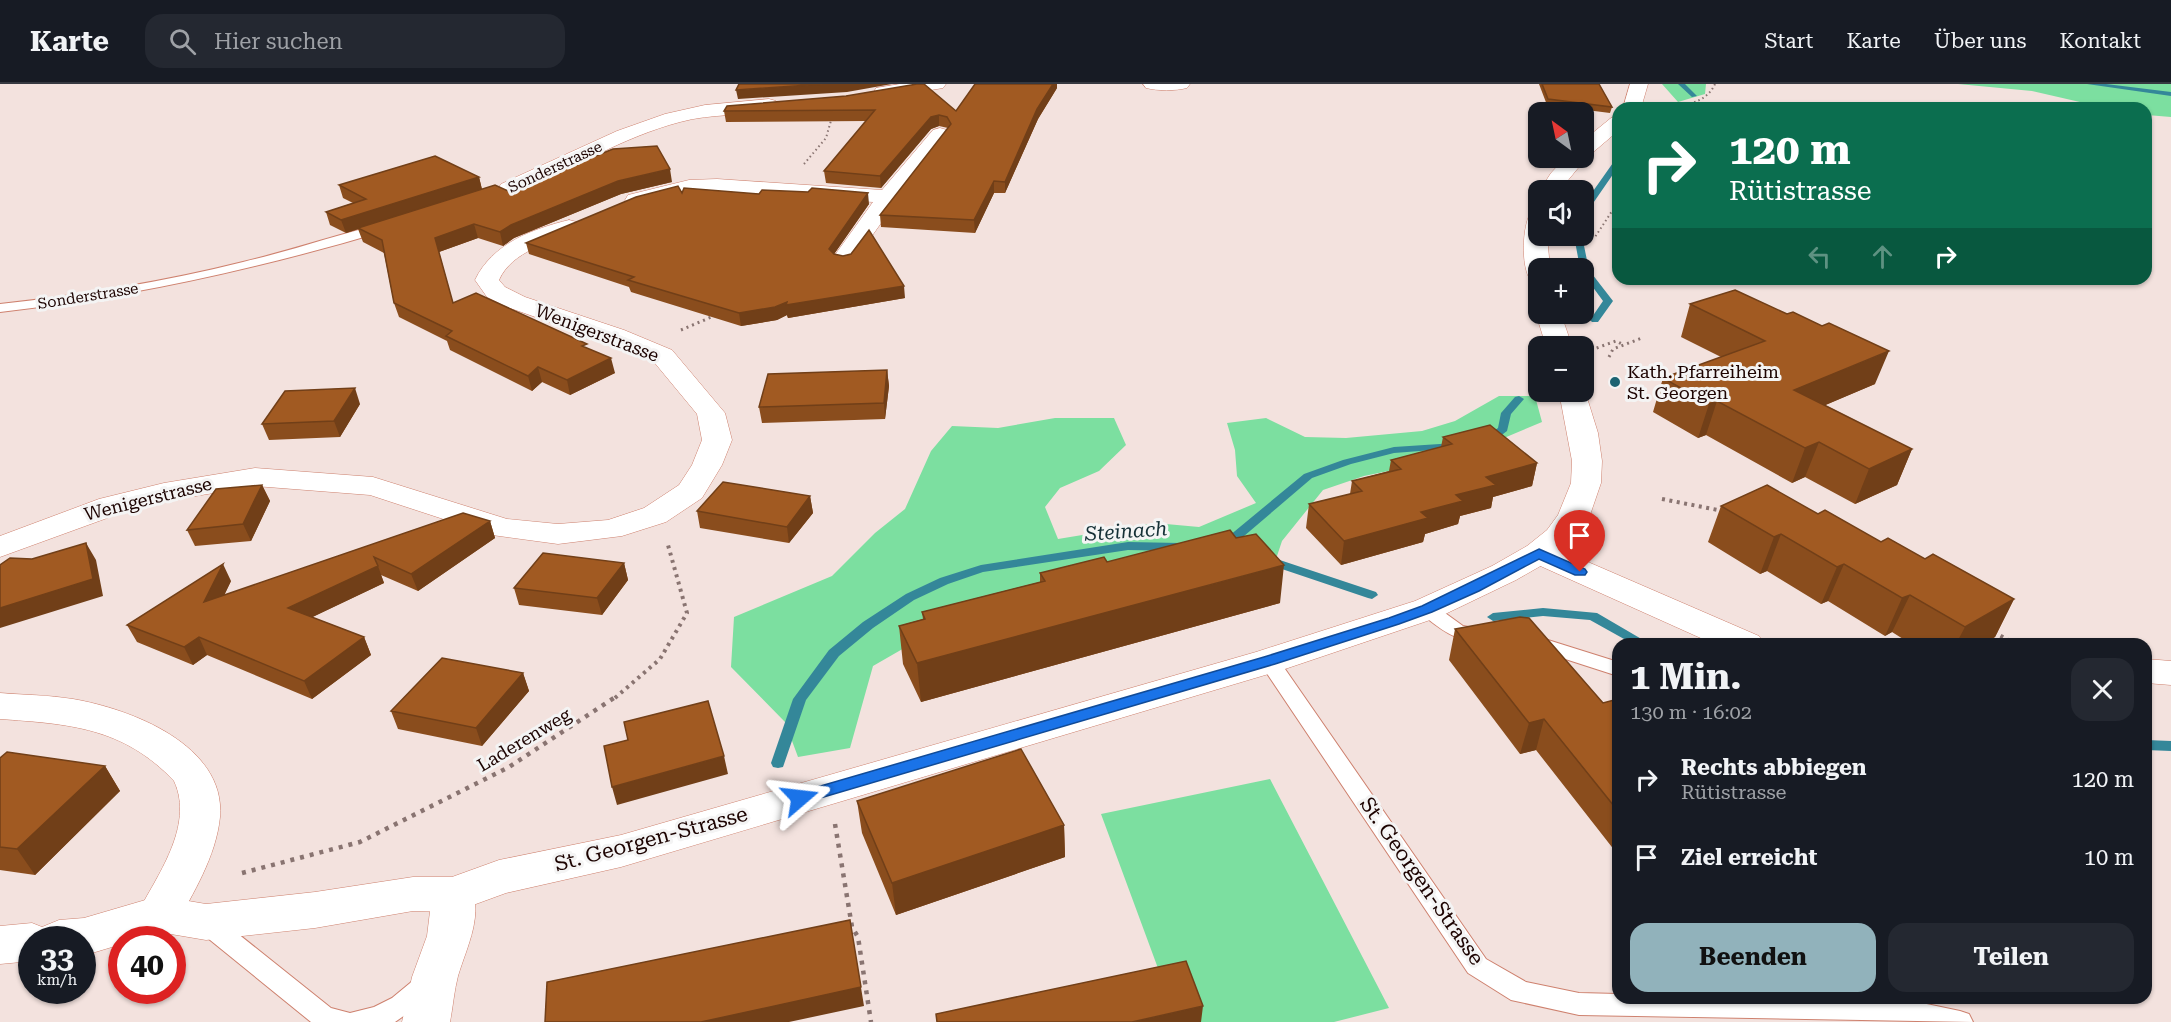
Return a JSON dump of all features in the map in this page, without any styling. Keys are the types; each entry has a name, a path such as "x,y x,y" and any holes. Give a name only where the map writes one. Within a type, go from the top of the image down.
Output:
{"street":[{"path":"837,100 937,84"},
{"path":"1152,84 1181,84"},
{"path":"1634,102 1640,84"},
{"name":"Sonderstrasse","path":"504,190 557,169 591,150 672,118 706,111 791,104"},
{"path":"1594,142 1612,127"},
{"path":"844,259 888,197 940,134"},
{"path":"1556,180 1567,168"},
{"name":"Wenigerstrasse","path":"0,547 110,506 164,492 255,477 373,486 413,497 503,528 558,534 611,529 655,515 692,491 707,465 717,440 711,413 663,356 516,303 496,292 487,280 490,270 524,245 630,201 689,186 785,188 888,197"},
{"name":"St. Georgen-Strasse","path":"96,933 159,914 206,922 315,910 413,894 454,896 499,878 621,851 1269,661 1427,609 1539,554 1558,537 1573,518 1586,483 1584,442 1575,402"},
{"path":"1539,554 1732,638"},
{"path":"2152,672 2171,673"},
{"path":"0,706 75,712 121,726 152,741 180,764 195,783 199,816 188,860 159,914"},
{"path":"426,1022 435,977 450,936 454,896"},
{"path":"0,945 18,943"}],"lane":[{"name":"Sonderstrasse","path":"0,308 54,303 178,281 300,253 399,222"},
{"path":"1427,609 1458,632 1492,636"},
{"path":"1515,639 1538,642 1612,667"},
{"name":"St. Georgen-Strasse","path":"1269,661 1477,966 1520,992 1579,1004 1898,1009 1960,1022"},
{"path":"206,922 324,1017 344,1022"},
{"path":"355,1022 366,1021 392,1012 435,977"}],"path":[{"path":"1690,102 1710,96 1715,84"},
{"path":"785,188 826,138 837,100"},
{"path":"1594,237 1612,211"},
{"path":"642,347 717,315"},
{"path":"1609,357 1613,349 1642,338"},
{"path":"1594,350 1617,341 1624,345"},
{"path":"1662,499 1731,512"},
{"name":"Laderenweg","path":"242,873 360,842 509,767 607,705 634,682 660,659 687,613 674,561 655,515"},
{"path":"1985,627 2004,638"},
{"path":"833,814 852,927 858,937 871,1022"}],"green space":[{"path":"1662,84 1706,84 1705,94 1678,102"},
{"path":"1958,84 2171,84 2171,117 2152,115 2152,102 2080,102 2032,91"},
{"path":"1499,396 1528,396 1528,402 1537,402 1542,422 1492,443 1413,466 1364,476 1323,490 1282,541 1272,571 906,647 873,666 850,748 798,757 785,722 731,667 734,617 832,576 875,533 905,509 931,451 952,426 998,428 1055,418 1114,418 1126,445 1099,471 1060,488 1045,507 1058,539 1155,523 1199,527 1256,503 1237,476 1235,450 1227,423 1266,418 1305,437 1346,438 1422,431 1455,421"},
{"path":"1270,779 1389,1008 1334,1022 1199,1022 1159,971 1101,814"}],"building":[{"path":"739,84 823,84 736,90"},
{"path":"924,84 956,111 975,84 1053,84 1037,109 1005,182 994,181 974,220 880,215 951,124 947,117 939,115 931,117 880,176 824,171 875,110 724,111 727,106 846,96"},
{"path":"1542,84 1599,84 1612,107 1594,105 1594,102 1548,99"},
{"path":"657,146 670,169 618,181 511,225 500,232 474,224 435,238 453,303 476,293 587,344 582,346 611,358 567,380 538,367 528,376 446,336 452,331 394,303 382,240 358,228 495,185 508,191 613,149"},
{"path":"435,156 479,177 341,220 326,212 366,199 339,185"},
{"path":"678,186 682,193 684,188 759,194 762,190 808,192 812,188 868,193 829,249 834,254 843,256 851,254 869,230 904,286 786,305 787,302 775,307 739,313 628,280 634,277 526,243 636,197"},
{"path":"1735,290 1787,314 1793,312 1822,326 1829,323 1889,351 1794,390 1912,449 1869,469 1819,442 1805,448 1717,401 1709,404 1663,378 1765,341 1690,304"},
{"path":"887,370 884,403 759,407 768,374"},
{"path":"355,388 334,421 262,424 285,391"},
{"path":"1490,425 1537,463 1486,477 1496,485 1456,495 1463,501 1421,512 1428,518 1344,541 1309,504 1362,491 1352,481 1401,469 1391,460 1452,444 1443,437"},
{"path":"723,482 810,496 787,527 697,511"},
{"path":"262,485 243,524 187,530 216,489"},
{"path":"1767,485 1818,514 1825,510 1881,542 1888,538 1925,559 1933,554 2014,599 1965,627 1910,595 1902,598 1844,564 1837,567 1781,534 1774,537 1721,506"},
{"path":"463,513 490,521 411,574 374,557 378,566 288,608 364,637 304,681 199,637 184,647 127,625 223,564 204,602"},
{"path":"1230,530 1236,538 1256,534 1284,565 917,663 899,626 925,619 922,612 1045,581 1040,573 1104,557 1107,562"},
{"path":"86,543 93,579 0,608 0,565 10,558 32,559"},
{"path":"543,553 624,563 597,598 514,588"},
{"path":"1520,617 1529,618 1603,703 1612,701 1612,804 1544,719 1529,723 1455,629"},
{"path":"442,658 523,673 476,728 391,711"},
{"path":"708,701 724,756 612,787 604,746 628,740 624,722"},
{"path":"1021,749 1064,825 892,883 857,801"},
{"path":"7,752 105,766 17,849 0,847 0,758"},
{"path":"850,920 861,987 701,1022 545,1022 547,982"},
{"path":"1186,961 1203,1006 1132,1022 937,1022 936,1014"}],"waterway":[{"name":"Steinach","path":"1681,84 1694,96"},
{"path":"2090,84 2171,94"},
{"name":"Steinach","path":"1594,196 1612,170"},
{"name":"Steinach","path":"1580,246 1585,270 1608,301 1595,320"},
{"name":"Steinach","path":"1487,441 1503,429 1506,413 1519,399"},
{"name":"Steinach","path":"1221,541 1233,539 1308,476 1347,462 1394,450 1455,446"},
{"name":"Steinach","path":"778,763 800,699 834,653 868,625 910,597 944,581 981,569 1128,546 1180,547"},
{"path":"1268,560 1372,595"},
{"path":"1493,617 1543,612 1593,616 1633,638"},
{"path":"2152,745 2171,746"}],"place":[{"name":"Kath. Pfarreiheim St. Georgen","path":"1615,382"}],"route":[{"path":"800,798 1269,661 1394,621 1474,588 1539,554 1580,572"}]}
